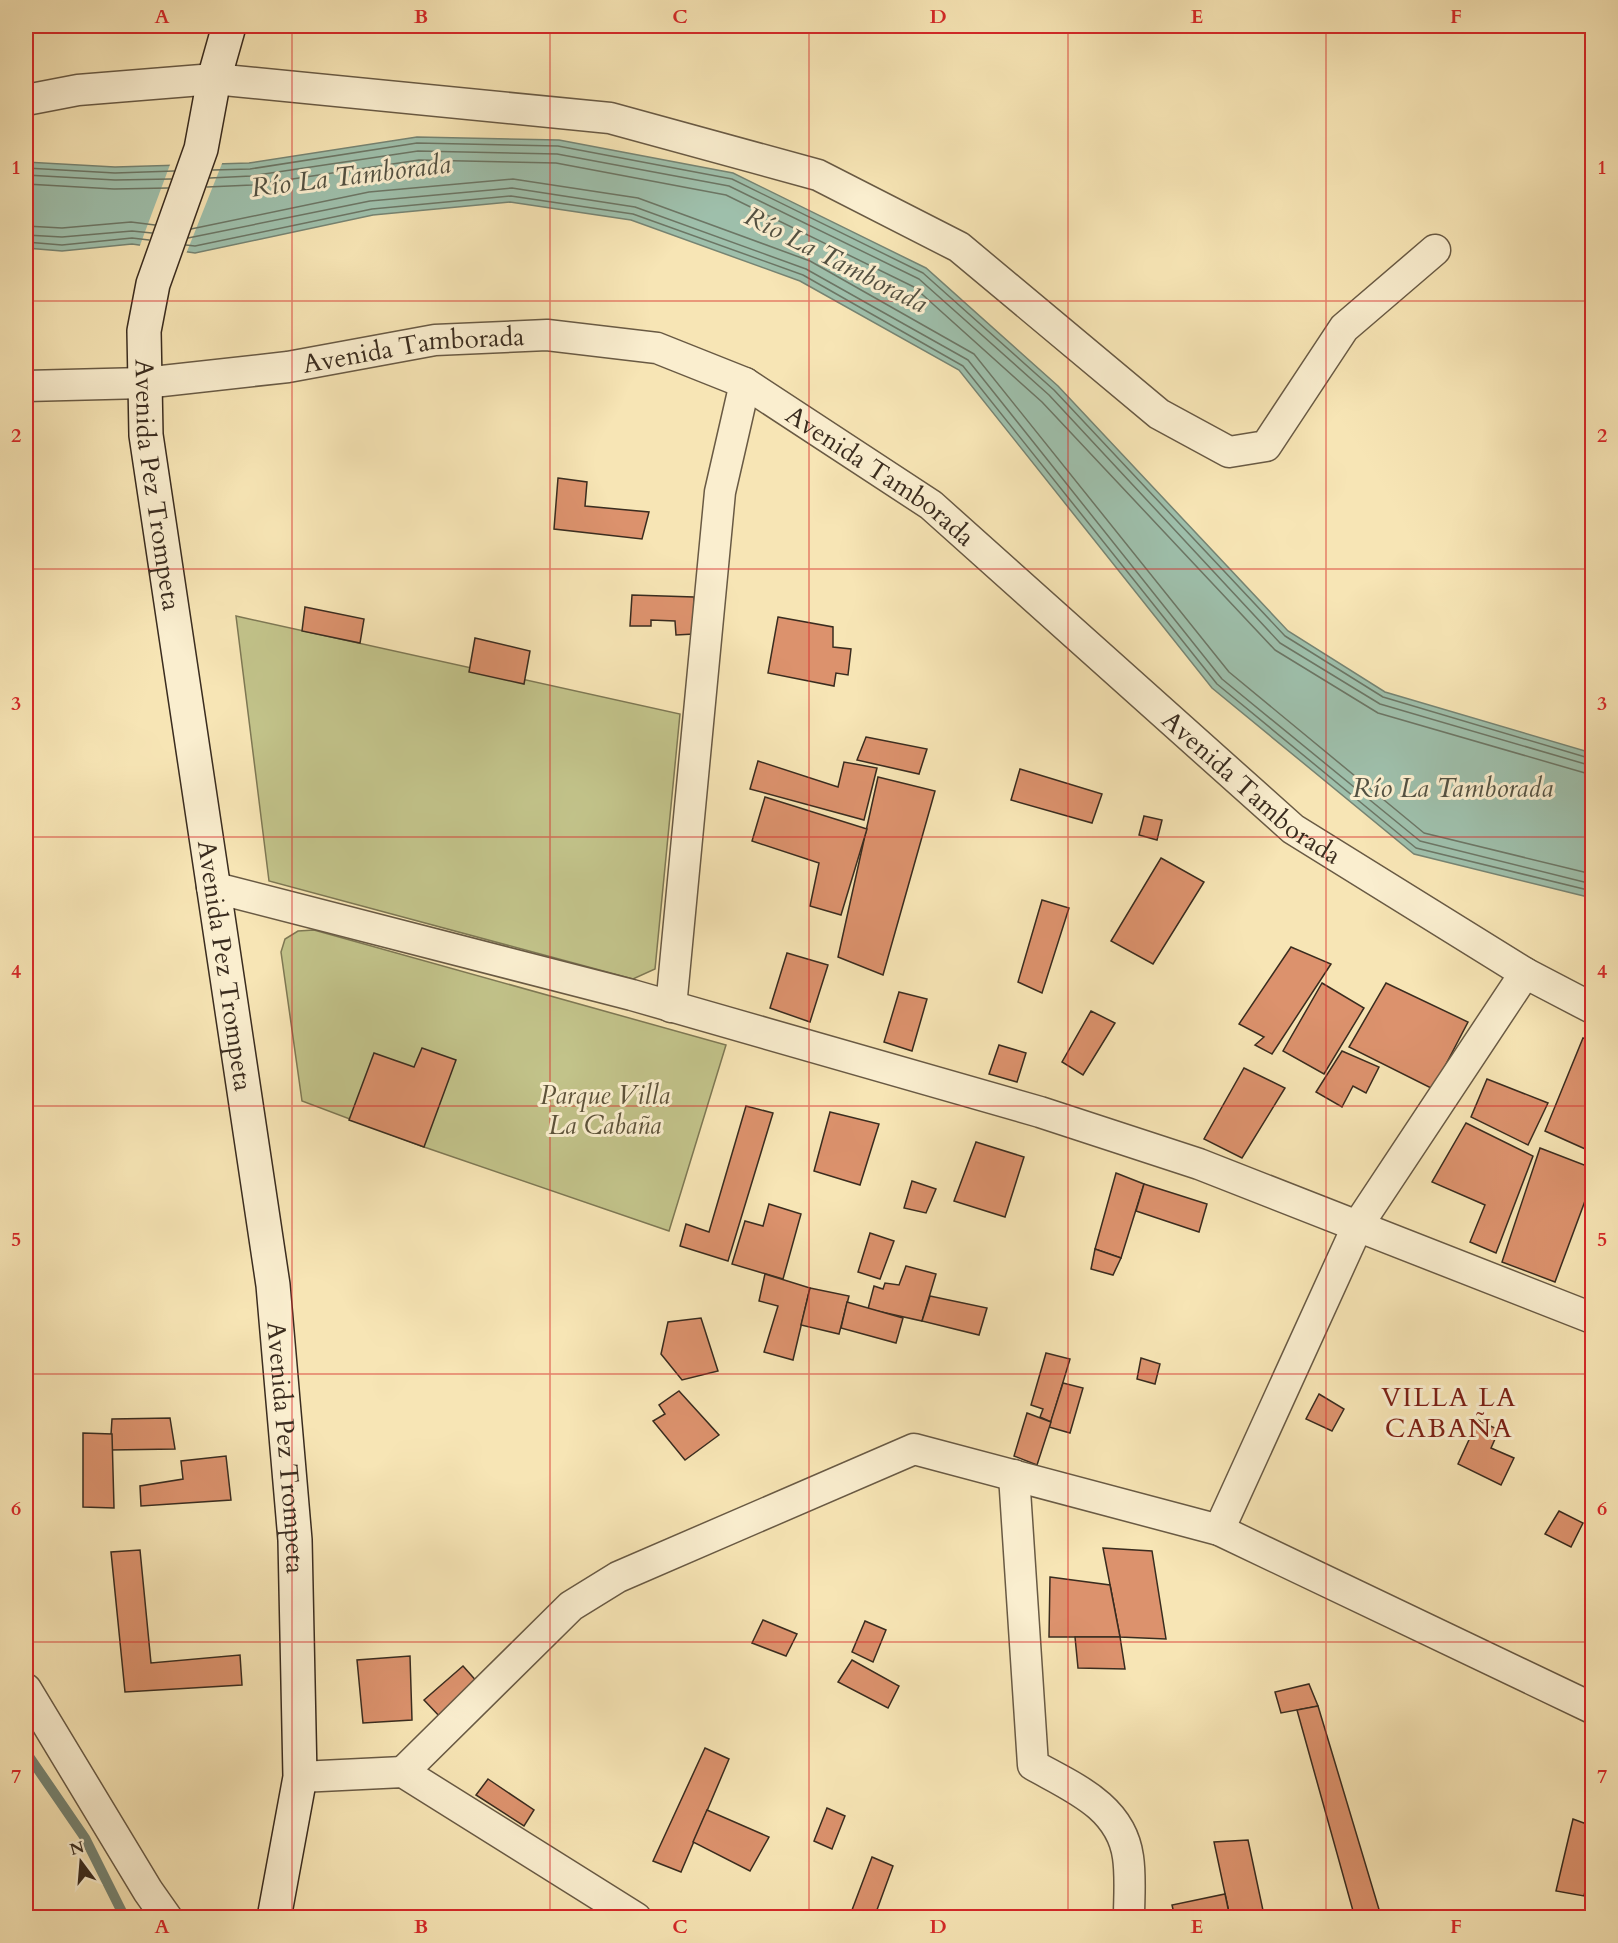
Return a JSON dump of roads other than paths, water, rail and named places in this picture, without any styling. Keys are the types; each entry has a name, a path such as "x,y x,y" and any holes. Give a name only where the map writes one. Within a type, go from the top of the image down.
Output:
{"main road":[{"name":"Avenida Pez Trompeta","path":"229,26 214,79 201,148 153,284 144,331 144,383 146,435 273,1285 295,1540 300,1777 274,1917"}],"street":[{"path":"26,100 78,90 214,79 610,118 818,175 959,247 1158,414 1229,452 1266,446 1298,401 1344,328 1435,250"},
{"name":"Avenida Tamborada","path":"26,386 144,383 288,367 435,340 547,335 657,348 745,383 931,505 1293,829 1525,974 1593,1008"},
{"path":"671,1007 720,492 745,383"},
{"path":"212,887 671,1007 1041,1112 1199,1164 1593,1318"},
{"path":"1219,1530 1358,1225 1525,974"},
{"path":"402,1772 571,1606 618,1577 914,1449 1219,1530 1593,1708"},
{"path":"1014,1475 1033,1765 1097,1801 1117,1827 1128,1856 1130,1917"},
{"path":"26,1689 148,1891 167,1917"},
{"path":"300,1777 402,1772 636,1917"}],"water":[{"name":"Río La Tamborada","path":"417,137 559,140 733,173 926,268 1058,386 1288,631 1385,692 1592,753 1592,898 1414,854 1212,688 959,370 800,281 631,220 510,202 373,215 195,253 132,244 62,251 26,248 26,162 115,167 249,163"}],"waterway":[{"path":"26,1752 85,1838 125,1918"}],"district":[{"name":"VILLA LA CABAÑA","path":"1449,1412"}],"park label":[{"name":"Parque Villa La Cabaña","path":"605,1110"}]}
